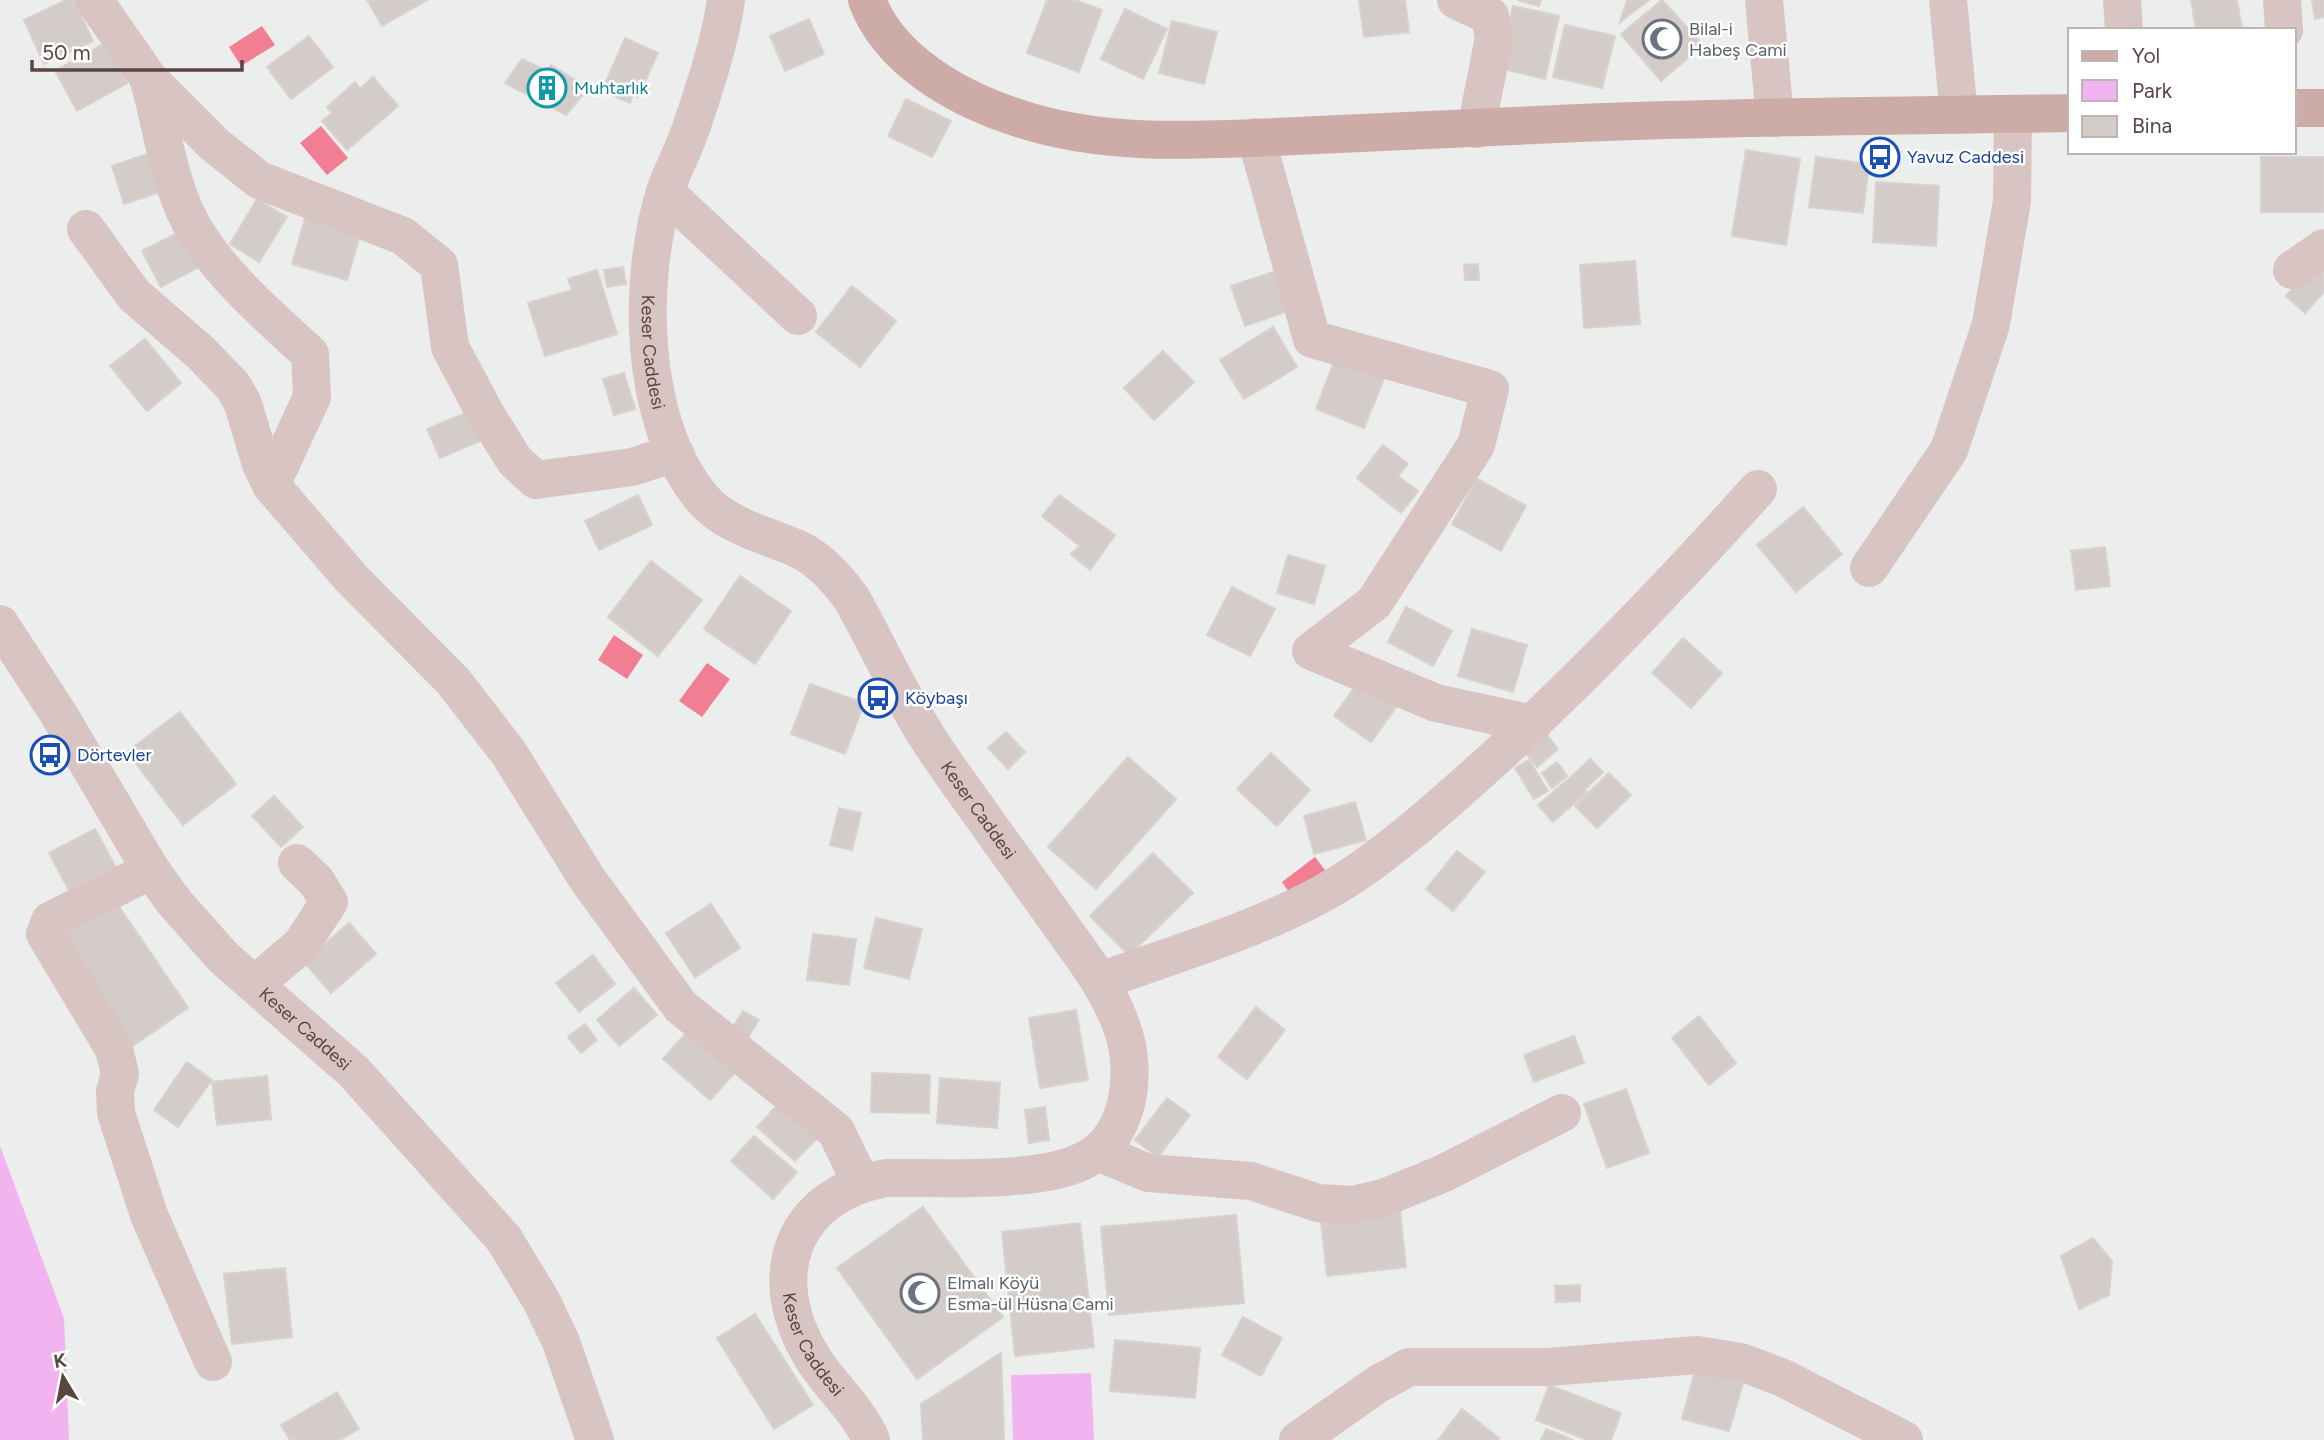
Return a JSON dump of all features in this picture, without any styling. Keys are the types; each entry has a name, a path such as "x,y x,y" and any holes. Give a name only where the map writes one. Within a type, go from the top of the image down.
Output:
{"main road":[{"path":"867,0 884,34 905,56 944,83 1016,118 1072,130 1169,142 1775,118 2068,113"},
{"path":"2296,108 2324,108"}],"street":[{"path":"94,0 149,79 215,145 259,180 403,236 439,265 450,347 485,413 515,461 536,480 632,467 675,453"},
{"name":"Keser Caddesi","path":"726,0 691,129 665,192 648,294 647,327 656,396 675,453 692,485 720,514 744,529 799,550 835,576 852,599 936,750 1100,981 1123,1030 1129,1073 1122,1118 1110,1139 1098,1152 1084,1161 1038,1173 886,1178 860,1183 827,1200 810,1216 798,1234 788,1271 793,1316 801,1339 871,1440"},
{"path":"1456,0 1490,16 1494,38 1476,128"},
{"path":"1764,0 1775,118"},
{"path":"1948,0 1959,115"},
{"path":"2122,0 2124,28"},
{"path":"2282,0 2284,28"},
{"path":"149,79 177,190 196,232 227,274 310,354 312,397 271,485"},
{"path":"1869,568 1949,450 1991,324 2012,201 2013,114"},
{"path":"1256,137 1312,338 1490,389 1476,445 1381,593 1374,603 1311,651 1436,703 1533,724"},
{"path":"665,192 799,316"},
{"path":"86,229 134,295 200,352 233,387 243,404 261,464 271,485 352,579 461,691 508,751 588,880 681,1007 836,1131 860,1183"},
{"path":"2292,270 2324,248"},
{"path":"1100,981 1283,914 1341,883 1428,817 1533,724 1631,626 1758,489"},
{"name":"Keser Caddesi","path":"0,624 58,713 151,870 199,932 354,1072 504,1239 547,1312 595,1440"},
{"path":"255,984 301,945 328,902 316,881 297,863"},
{"path":"151,870 50,921 45,934 114,1049 120,1074 115,1091 116,1113 149,1215 213,1362"},
{"path":"1098,1152 1148,1173 1251,1181 1318,1203 1353,1206 1383,1198 1442,1174 1562,1113"},
{"path":"1298,1440 1378,1384 1409,1367 1549,1367 1697,1355 1741,1362 1783,1378 1904,1440"}],"green space":[{"path":"0,1146 64,1318 69,1440 0,1440"},
{"path":"1091,1373 1094,1440 1013,1440 1011,1375"}],"shaded area":[{"path":"262,26 275,45 241,66 229,47"},
{"path":"321,126 348,158 327,175 300,143"},
{"path":"614,635 643,655 627,679 598,660"},
{"path":"707,663 730,679 702,717 679,701"},
{"path":"1315,857 1328,874 1294,899 1282,882"}],"building":[{"path":"66,0 74,0 93,41 44,64 24,20"},
{"path":"367,0 427,0 382,26"},
{"path":"1047,0 1075,0 1102,10 1079,72 1027,53"},
{"path":"1359,0 1405,0 1409,32 1364,37"},
{"path":"1518,0 1541,0 1539,6"},
{"path":"1627,0 1649,0 1620,22"},
{"name":"Bilal-i Habeş Cami","path":"1662,0 1703,45 1661,81 1621,34"},
{"path":"2191,0 2237,0 2242,28 2196,28"},
{"path":"2312,0 2324,0 2324,17 2315,19"},
{"path":"1513,6 1559,16 1545,79 1499,68"},
{"path":"1125,9 1167,29 1143,79 1101,59"},
{"path":"809,19 824,54 785,71 770,36"},
{"path":"1172,21 1217,32 1204,84 1159,73"},
{"path":"1565,25 1615,36 1602,88 1553,77"},
{"path":"309,36 333,67 291,99 267,67"},
{"path":"625,38 658,53 638,97 633,94 630,103 602,91"},
{"path":"105,43 127,83 77,111 55,71"},
{"name":"Muhtarlık","path":"522,59 547,71 551,65 582,84 577,91 582,96 566,115 505,83"},
{"path":"373,77 398,106 347,150 322,121 332,113 327,107 355,82 360,89"},
{"path":"906,99 951,121 932,157 888,136"},
{"path":"1746,150 1800,159 1786,245 1732,236"},
{"path":"150,153 163,191 124,204 112,166"},
{"path":"1816,157 1869,164 1863,213 1809,207"},
{"path":"2261,157 2324,157 2324,212 2261,212"},
{"path":"1876,182 1939,186 1936,246 1873,242"},
{"path":"257,199 287,217 259,262 230,244"},
{"path":"306,215 361,231 347,280 292,264"},
{"path":"179,232 203,265 161,287 142,251"},
{"path":"2319,259 2324,264 2324,292 2305,313 2286,296"},
{"path":"1635,261 1640,324 1584,328 1580,265"},
{"path":"1478,264 1479,280 1465,280 1464,265"},
{"path":"623,267 626,284 607,287 604,270"},
{"path":"1282,269 1297,308 1245,326 1231,286"},
{"path":"597,270 617,334 545,356 528,303 572,290 568,279"},
{"path":"852,286 896,321 860,367 816,332"},
{"path":"1273,327 1297,367 1244,399 1220,360"},
{"path":"145,339 181,383 147,411 110,366"},
{"path":"1163,351 1194,382 1154,420 1124,388"},
{"path":"1338,352 1387,371 1364,428 1316,409"},
{"path":"624,373 635,409 614,415 603,379"},
{"path":"468,412 480,441 440,458 427,429"},
{"path":"1383,445 1408,464 1398,476 1418,491 1401,513 1357,478"},
{"path":"1477,479 1526,506 1501,551 1452,524"},
{"path":"638,495 652,525 599,550 585,521"},
{"path":"1059,495 1115,535 1090,570 1071,554 1080,546 1042,516"},
{"path":"1803,507 1842,554 1796,592 1757,545"},
{"path":"2105,547 2110,586 2076,590 2071,551"},
{"path":"1288,555 1325,566 1314,604 1277,593"},
{"path":"651,561 702,600 658,656 608,617"},
{"path":"740,576 791,611 755,664 704,629"},
{"path":"1232,587 1275,609 1250,656 1207,635"},
{"path":"1406,607 1452,631 1433,666 1388,642"},
{"path":"1472,629 1527,645 1513,692 1458,676"},
{"path":"1683,638 1722,673 1691,708 1652,673"},
{"path":"1360,680 1397,706 1371,742 1334,716"},
{"path":"810,684 864,703 845,754 791,734"},
{"path":"180,712 236,784 183,825 127,752"},
{"path":"1544,731 1558,749 1537,767 1522,749"},
{"path":"1006,732 1025,752 1008,769 988,748"},
{"path":"1271,753 1310,790 1277,826 1237,789"},
{"path":"1128,757 1176,799 1096,889 1048,847"},
{"path":"1590,759 1603,772 1585,789 1573,775"},
{"path":"1529,760 1548,791 1534,799 1515,768"},
{"path":"1557,762 1567,776 1552,788 1542,773"},
{"path":"1609,773 1631,795 1597,828 1575,806"},
{"path":"1573,775 1587,792 1553,822 1538,805"},
{"path":"274,796 303,827 281,847 252,816"},
{"path":"1355,802 1366,840 1314,854 1304,816"},
{"path":"839,808 861,813 852,850 830,845"},
{"path":"95,829 119,873 73,898 49,853"},
{"path":"1457,851 1485,872 1453,911 1426,889"},
{"path":"1153,853 1193,893 1129,955 1090,916"},
{"path":"114,899 188,1008 131,1047 57,938"},
{"path":"711,904 740,948 695,977 666,933"},
{"path":"876,918 922,929 909,979 864,968"},
{"path":"349,923 376,954 331,993 304,962"},
{"path":"813,934 856,939 849,985 807,980"},
{"path":"593,955 615,984 579,1012 556,983"},
{"path":"634,988 657,1015 619,1046 597,1020"},
{"path":"1256,1007 1285,1030 1247,1079 1218,1057"},
{"path":"1076,1010 1088,1080 1040,1088 1029,1018"},
{"path":"743,1011 759,1020 747,1039 731,1030"},
{"path":"1699,1016 1736,1063 1709,1085 1672,1038"},
{"path":"585,1024 597,1040 581,1053 568,1037"},
{"path":"694,1024 742,1065 710,1100 663,1059"},
{"path":"1574,1036 1584,1063 1534,1082 1524,1055"},
{"path":"187,1062 212,1080 178,1127 154,1110"},
{"path":"872,1073 930,1075 929,1113 871,1112"},
{"path":"267,1076 271,1119 217,1125 212,1082"},
{"path":"940,1078 1000,1083 997,1128 937,1123"},
{"path":"1626,1089 1649,1153 1607,1168 1584,1104"},
{"path":"1167,1098 1190,1115 1158,1157 1135,1140"},
{"path":"782,1100 820,1135 795,1161 757,1127"},
{"path":"1045,1107 1049,1140 1029,1143 1025,1110"},
{"path":"754,1136 797,1172 773,1199 731,1161"},
{"name":"Elmalı Köyü Esma-ül Hüsna Cami","path":"923,1207 1003,1317 917,1379 837,1268"},
{"path":"1400,1211 1406,1267 1327,1276 1321,1221"},
{"path":"1236,1215 1244,1303 1109,1315 1101,1227"},
{"path":"1080,1223 1094,1347 1015,1356 1002,1232"},
{"path":"2093,1238 2112,1261 2109,1295 2079,1309 2061,1256"},
{"path":"285,1268 292,1337 232,1344 224,1274"},
{"path":"1580,1285 1580,1301 1556,1302 1555,1286"},
{"path":"755,1314 813,1405 774,1429 717,1338"},
{"path":"1243,1317 1282,1338 1261,1376 1222,1355"},
{"path":"1115,1340 1200,1348 1195,1398 1110,1391"},
{"path":"1001,1353 1004,1440 923,1440 921,1404"},
{"path":"1696,1367 1744,1380 1729,1431 1682,1419"},
{"path":"1549,1385 1621,1413 1611,1440 1587,1440 1536,1420"},
{"path":"337,1392 359,1429 340,1440 290,1440 281,1425"},
{"path":"1462,1409 1499,1438 1498,1440 1438,1440"},
{"path":"1546,1429 1573,1440 1541,1440"}],"place":[{"name":"Bilal-i Habeş Cami","path":"1662,39"},
{"name":"Muhtarlık","path":"547,88"},
{"name":"Yavuz Caddesi","path":"1880,157"},
{"name":"Köybaşı","path":"878,698"},
{"name":"Dörtevler","path":"50,755"},
{"name":"Elmalı Köyü Esma-ül Hüsna Cami","path":"920,1293"}]}
